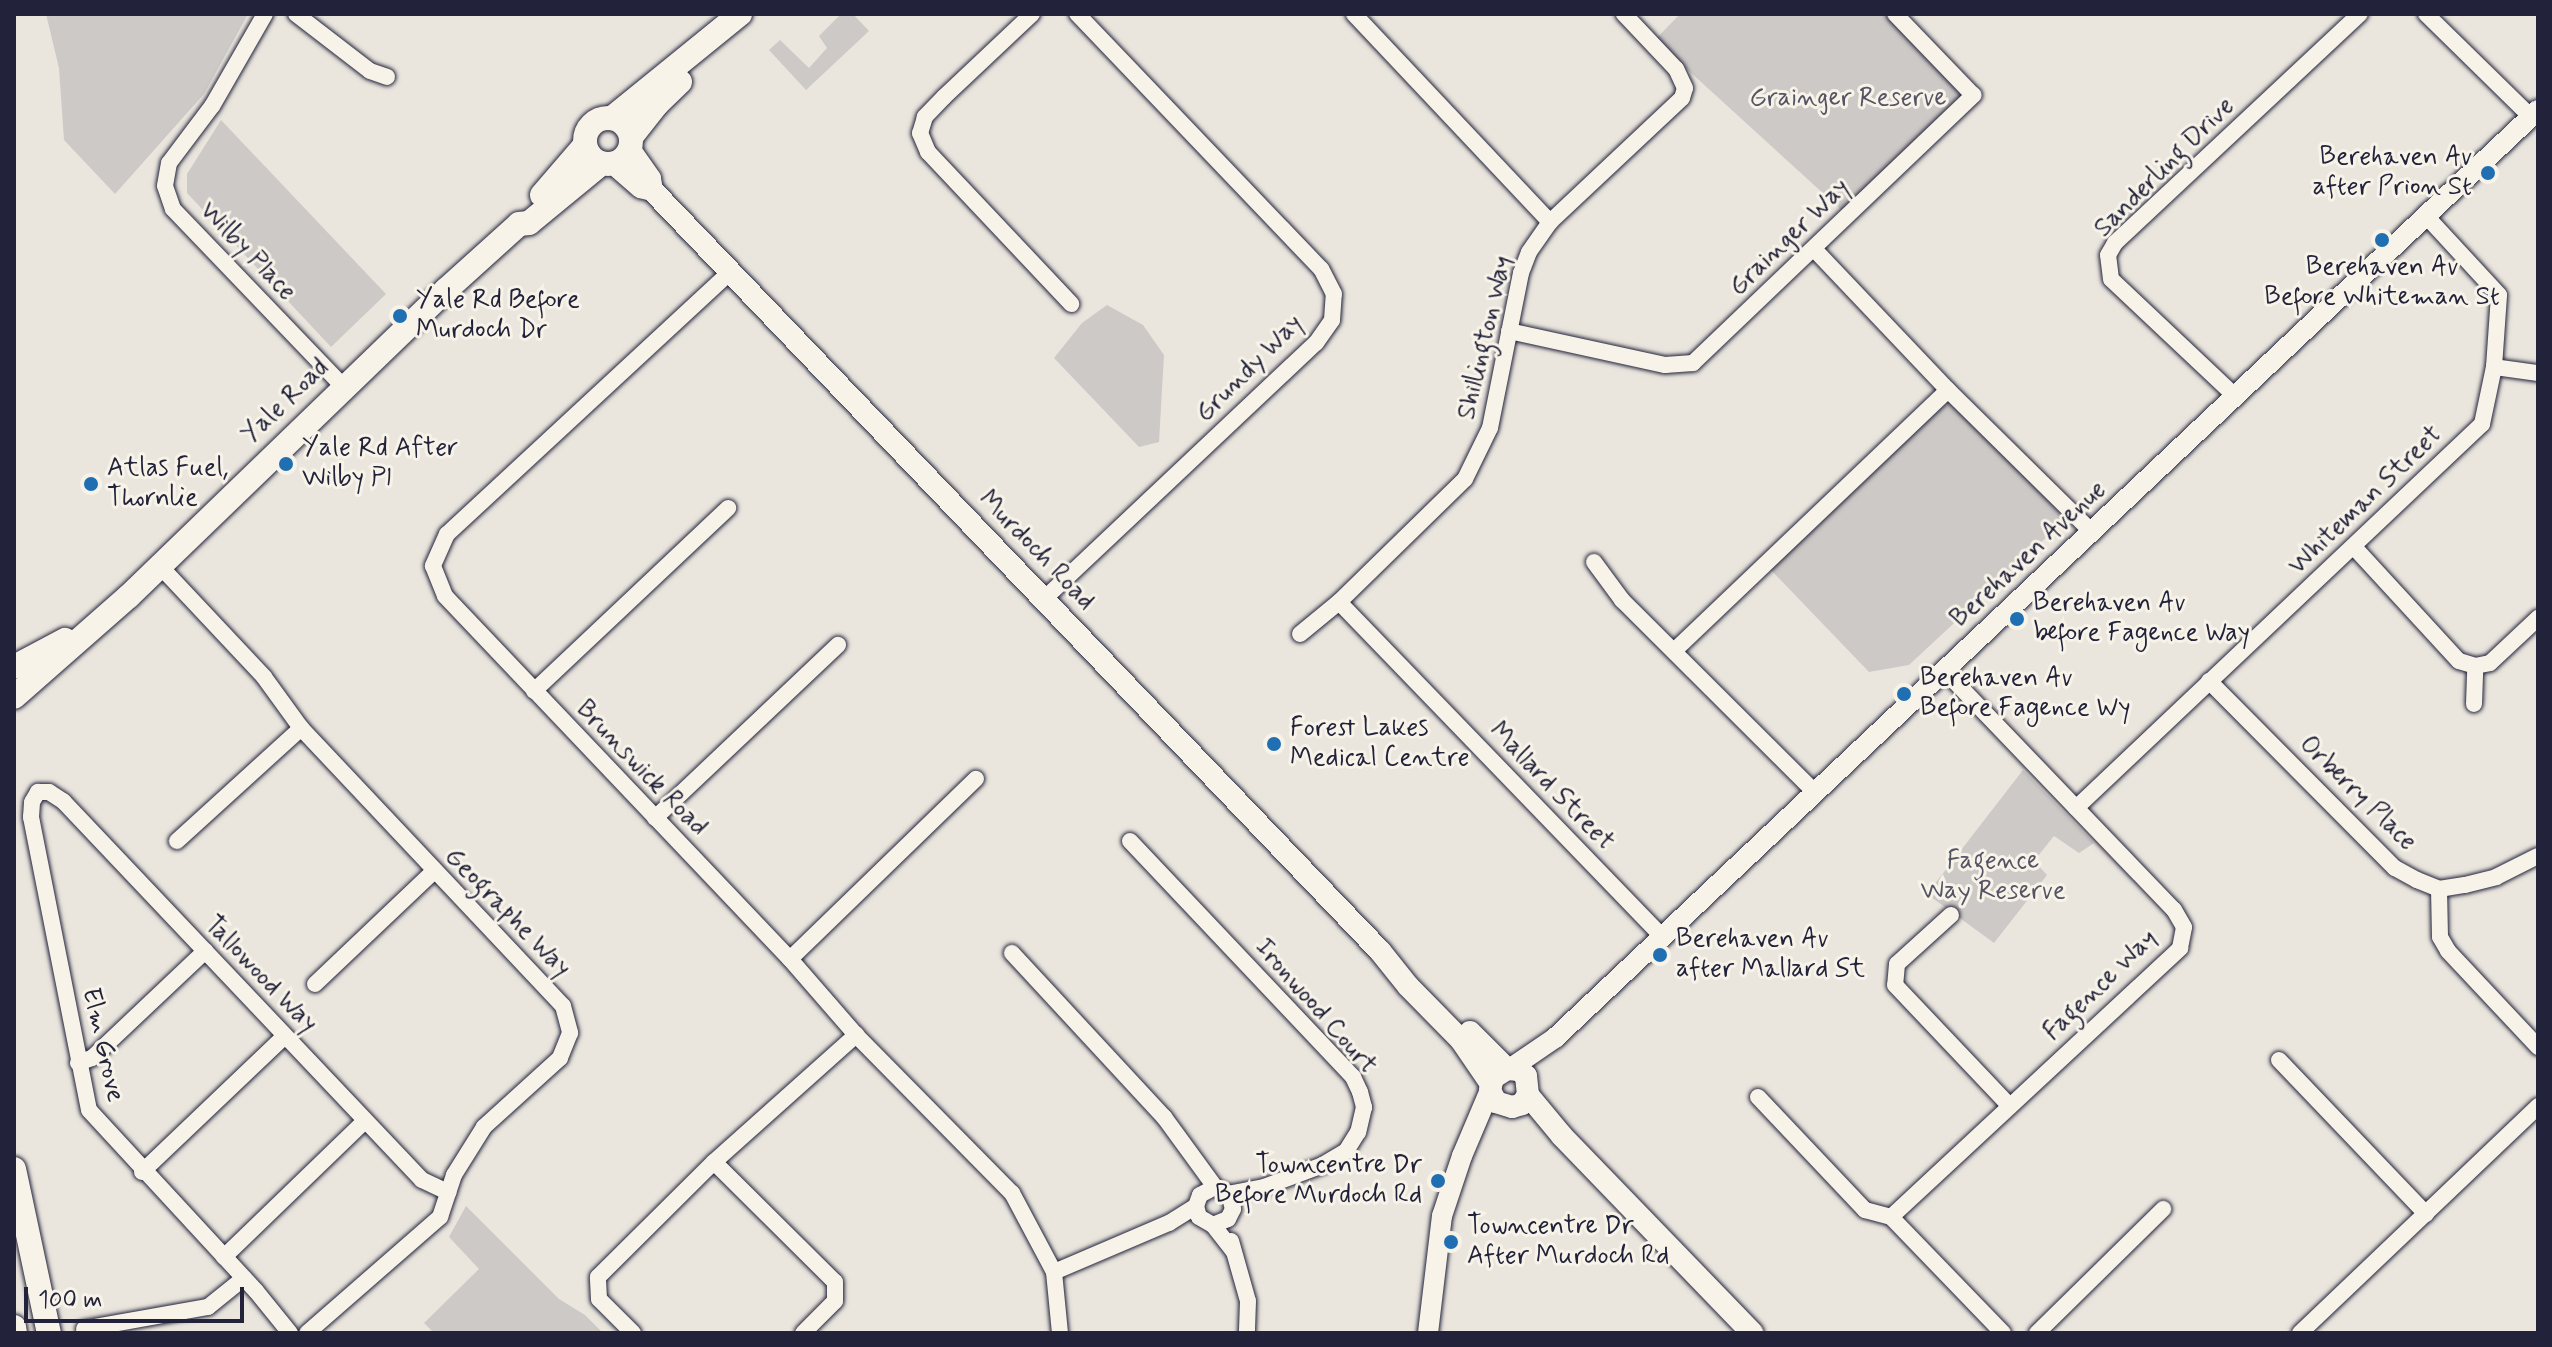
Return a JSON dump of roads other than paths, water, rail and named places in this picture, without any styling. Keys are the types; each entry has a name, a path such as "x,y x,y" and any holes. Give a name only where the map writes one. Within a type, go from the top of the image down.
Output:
{"main road":[{"name":"Yale Road","path":"612,118 701,43 718,35 740,14"},
{"name":"Yale Road","path":"519,224 529,223 619,153 657,104 712,53 718,35"},
{"path":"612,118 627,127 619,153 590,156 585,145 591,124 612,118"},
{"name":"Yale Road","path":"14,697 95,625 343,386 519,224 521,214 554,185 585,145"},
{"name":"Murdoch Road","path":"619,153 650,179 652,190 729,273 1380,951 1441,1003 1500,1078 1496,1102 1519,1098"},
{"name":"Yale Road","path":"14,667 95,625"},
{"name":"Murdoch Road","path":"1500,1078 1526,1076 1519,1098"},
{"name":"Murdoch Road","path":"1519,1098 1562,1136 1752,1333"},
{"path":"14,1169 49,1333"},
{"path":"14,1327 15,1333"}],"street":[{"name":"Wilby Place","path":"265,14 212,106 169,163 165,186 173,209 343,386"},
{"path":"296,14 370,71 387,77"},
{"path":"1032,14 925,117 920,133 928,152 1071,304"},
{"name":"Grundy Way","path":"1044,599 1316,343 1332,320 1334,294 1321,269 1077,14"},
{"path":"1354,14 1550,222"},
{"name":"Shillington Way","path":"1300,634 1339,602 1465,479 1490,428 1521,273 1529,252 1550,222 1682,98 1685,88 1676,69 1624,14"},
{"name":"Grainger Way","path":"1509,331 1665,365 1693,363 1815,250 1973,95 1895,14"},
{"name":"Sanderling Drive","path":"2235,396 2111,279 2108,255 2115,243 2360,14"},
{"path":"2426,14 2534,114"},
{"name":"Berehaven Avenue","path":"1500,1078 1555,1038 2534,114"},
{"name":"Whiteman Street","path":"2076,808 2482,424 2494,367 2501,305 2499,295 2426,216"},
{"path":"1815,250 1948,390 2092,532"},
{"name":"Brunswick Road","path":"729,273 447,534 433,566 445,596 790,959 856,1035 1012,1193 1054,1272 1060,1333"},
{"path":"2494,367 2538,373"},
{"path":"1674,651 1948,390"},
{"path":"534,691 728,508"},
{"path":"2354,547 2459,661 2475,666 2490,663 2538,618"},
{"path":"1594,562 1622,600 1815,792"},
{"name":"Geographe Way","path":"159,565 264,677 301,728 563,1006 570,1033 560,1058 484,1127 454,1175 440,1217 307,1333"},
{"name":"Mallard Street","path":"1339,602 1661,936"},
{"path":"655,818 838,645"},
{"path":"2474,704 2475,666"},
{"name":"Fagence Way","path":"1891,1217 2180,948 2184,927 2174,910 1944,670"},
{"name":"Orberry Place","path":"2209,681 2395,868 2439,889"},
{"path":"177,841 301,728"},
{"path":"790,959 976,779"},
{"name":"Tallowood Way","path":"38,792 49,792 63,801 422,1180 448,1192"},
{"name":"Elm Grove","path":"38,792 32,802 31,817 89,1110 142,1172 244,1278 290,1333"},
{"name":"Ironwood Court","path":"1054,1272 1169,1223 1323,1165 1346,1151 1358,1132 1364,1107 1353,1077 1130,841"},
{"path":"2538,856 2496,877 2439,889 2440,937 2448,951 2538,1047"},
{"path":"315,984 434,871"},
{"path":"1951,915 1897,964 1895,985 2010,1106"},
{"path":"78,1063 92,1058 205,951"},
{"path":"1012,953 1164,1117 1195,1160 1233,1251 1248,1301 1247,1333"},
{"path":"633,1333 599,1299 598,1277 714,1162 856,1035"},
{"path":"142,1172 285,1036"},
{"name":"Berehaven Avenue","path":"1471,1139 1519,1098 1555,1038"},
{"path":"2279,1060 2426,1214"},
{"path":"1428,1333 1442,1216 1471,1139 1500,1078"},
{"path":"1758,1097 1865,1210 1891,1217 2003,1333"},
{"path":"2300,1333 2538,1106"},
{"path":"224,1257 365,1121"},
{"path":"714,1162 835,1282 835,1301 803,1333"},
{"path":"2037,1333 2163,1209"},
{"path":"84,1329 208,1307 244,1278"}],"place":[{"name":"Berehaven Av after Prion St","path":"2488,173"},
{"name":"Berehaven Av Before Whiteman St","path":"2382,240"},
{"name":"Yale Rd Before Murdoch Dr","path":"400,316"},
{"name":"Yale Rd After Wilby Pl","path":"286,464"},
{"name":"Atlas Fuel, Thornlie","path":"91,484"},
{"name":"Berehaven Av before Fagence Way","path":"2017,619"},
{"name":"Berehaven Av Before Fagence Wy","path":"1904,694"},
{"name":"Forest Lakes Medical Centre","path":"1274,744"},
{"name":"Berehaven Av after Mallard St","path":"1660,955"},
{"name":"Towncentre Dr Before Murdoch Rd","path":"1438,1181"},
{"name":"Towncentre Dr After Murdoch Rd","path":"1451,1242"}],"park label":[{"name":"Grainger Reserve","path":"1848,99"},
{"name":"Fagence Way Reserve","path":"1993,877"}]}
